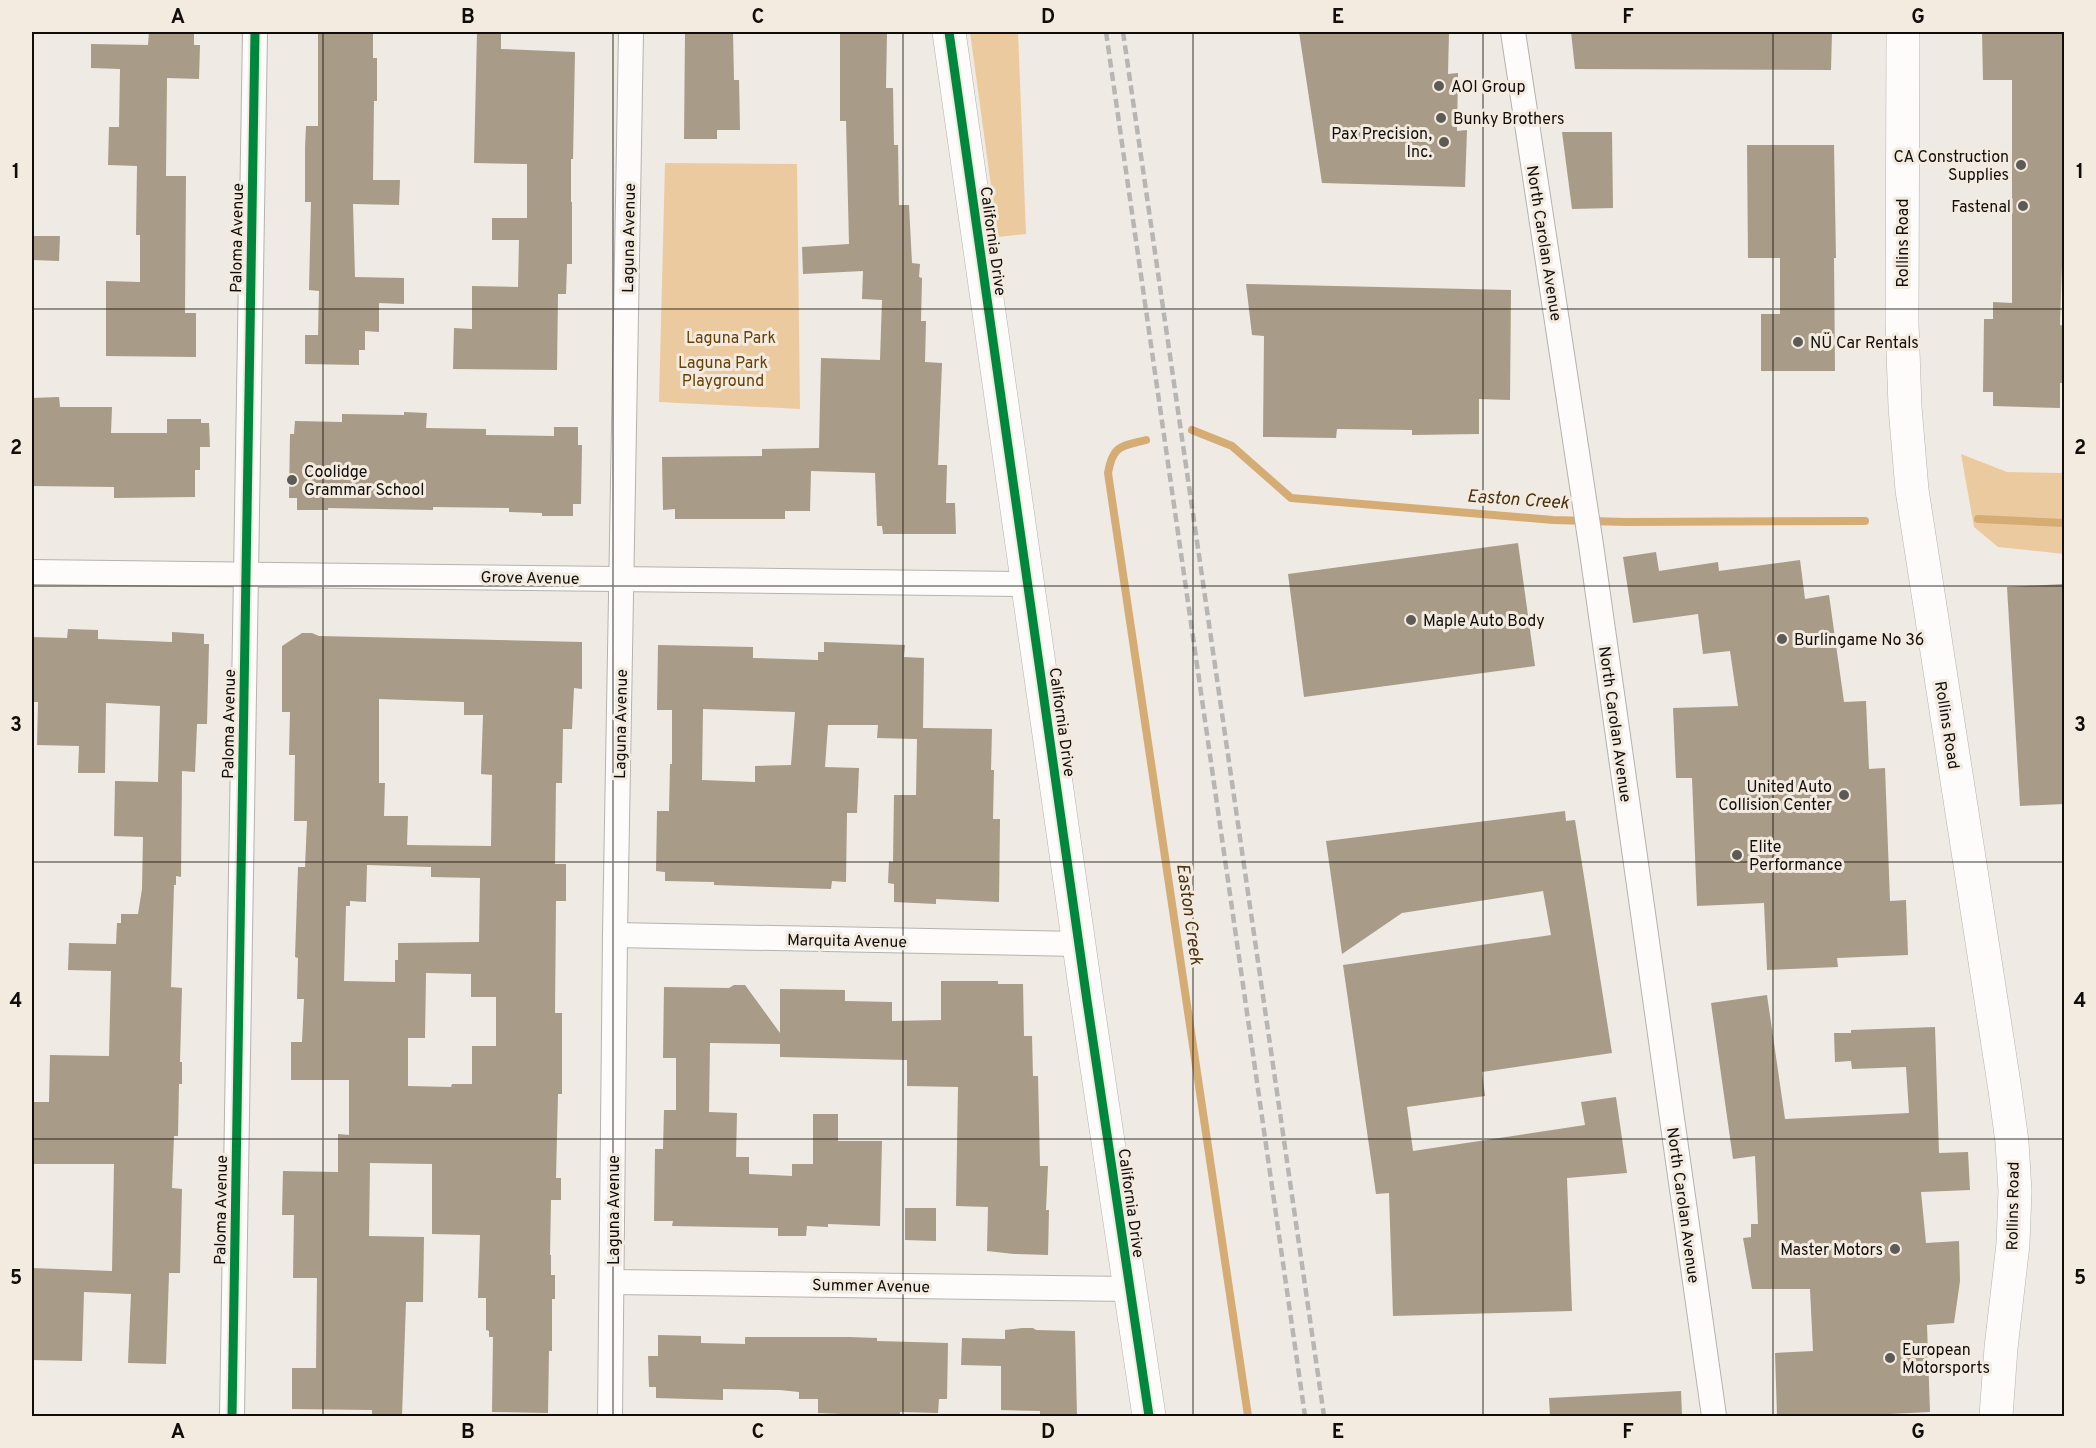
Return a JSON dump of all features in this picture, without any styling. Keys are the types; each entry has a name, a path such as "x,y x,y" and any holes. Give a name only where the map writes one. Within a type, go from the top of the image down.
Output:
{"street":[{"name":"Paloma Avenue","path":"232,1416 255,32"},
{"name":"Laguna Avenue","path":"610,1416 615,935 631,32"},
{"name":"California Drive","path":"949,32 1149,1416"},
{"name":"North Carolan Avenue","path":"1513,32 1591,545 1714,1416"},
{"name":"Rollins Road","path":"1903,32 1902,323 1905,407 1912,490 2012,1142 2015,1191 2013,1244 1996,1416"},
{"name":"Grove Avenue","path":"32,572 1028,584"},
{"name":"Marquita Avenue","path":"615,935 1079,944"},
{"name":"Summer Avenue","path":"612,1282 1129,1289"}],"green space":[{"path":"970,32 1018,32 1026,234 998,237"},
{"name":"Laguna Park","path":"665,163 797,164 800,409 659,402"},
{"path":"1961,454 2007,472 2064,473 2064,554 1998,547 1974,527"}],"building":[{"path":"149,32 194,32 194,45 200,45 199,79 167,78 166,176 186,176 185,313 196,313 196,357 106,356 106,281 140,282 140,235 136,235 137,166 108,165 109,127 119,127 120,69 91,68 91,44 148,45"},
{"path":"318,32 373,32 373,58 377,58 377,101 374,101 373,180 400,180 399,205 353,204 355,277 404,278 404,304 379,303 379,332 365,331 365,350 359,350 359,365 305,364 305,335 318,335 319,291 309,290 311,202 305,202 305,148 306,126 318,126"},
{"path":"477,32 501,32 501,49 575,52 573,159 571,159 572,264 567,264 566,294 558,294 557,370 453,369 454,328 472,329 472,286 518,287 519,240 492,240 492,218 527,218 527,164 474,163"},
{"path":"685,32 733,32 734,80 739,80 740,130 717,130 717,139 684,139"},
{"path":"840,32 887,32 886,88 893,88 894,145 898,145 899,205 909,205 912,263 920,264 921,321 926,321 925,362 942,363 938,465 947,465 946,503 955,503 956,534 883,534 882,526 877,526 875,473 811,471 810,511 785,511 785,519 675,519 675,509 663,510 662,457 762,456 762,449 819,448 821,358 880,360 882,300 862,299 863,271 803,274 802,247 849,244 846,121 840,121"},
{"path":"1299,32 1449,32 1448,74 1458,73 1457,131 1467,130 1465,187 1322,183"},
{"path":"1571,32 1832,32 1831,70 1575,69"},
{"path":"1982,32 2064,32 2064,265 2062,265 2060,325 2064,326 2064,383 2060,383 2060,408 1993,406 1993,392 1983,392 1984,319 1993,319 1993,302 2012,303 2012,80 1983,80"},
{"path":"1562,132 1612,132 1613,208 1572,209"},
{"path":"1747,145 1834,145 1835,371 1761,371 1761,314 1780,314 1780,258 1748,258"},
{"path":"34,236 60,236 59,261 33,260"},
{"path":"1246,284 1511,290 1510,400 1479,399 1479,434 1412,435 1412,430 1337,429 1336,438 1263,437 1264,336 1252,335"},
{"path":"59,397 60,407 112,407 111,433 167,433 167,419 201,419 201,423 209,423 210,447 200,447 200,470 195,470 195,497 114,498 114,487 32,486 32,398"},
{"path":"404,412 427,413 426,428 486,429 486,435 554,436 554,427 578,427 578,445 582,445 581,504 573,504 573,516 542,516 542,513 509,512 509,508 297,510 297,498 289,498 290,434 294,434 295,421 342,422 342,414 404,415"},
{"name":"Maple Auto Body","path":"1518,543 1535,666 1304,697 1288,574"},
{"path":"1656,552 1659,571 1718,562 1719,571 1800,560 1805,599 1829,595 1844,702 1866,701 1869,769 1885,768 1890,901 1906,900 1908,955 1837,958 1838,967 1767,970 1764,903 1697,906 1692,778 1676,778 1673,708 1738,706 1730,651 1703,654 1698,614 1633,623 1623,557"},
{"path":"2064,584 2064,804 2020,806 2007,587"},
{"path":"68,629 98,630 98,639 172,642 172,632 204,634 204,644 209,644 207,724 197,724 195,772 182,771 181,877 176,876 176,885 174,885 171,987 182,988 180,1062 182,1062 182,1084 179,1084 178,1136 174,1136 172,1188 182,1189 180,1273 169,1273 166,1364 128,1363 131,1294 84,1292 82,1361 32,1360 32,1268 112,1271 114,1164 32,1164 32,1102 49,1102 50,1055 109,1056 111,971 68,970 69,943 116,944 117,923 121,923 121,914 138,914 142,889 143,837 114,836 115,781 158,782 160,706 106,703 105,773 78,773 79,746 37,745 38,702 32,702 32,637 67,638"},
{"path":"302,633 319,636 582,642 582,689 574,688 572,729 563,729 562,783 556,783 555,864 566,864 566,901 556,901 555,1013 562,1013 562,1094 558,1094 556,1178 561,1178 561,1200 551,1200 550,1255 551,1275 555,1275 555,1299 552,1299 552,1351 549,1351 548,1413 492,1412 493,1337 489,1337 489,1331 486,1330 486,1298 478,1298 480,1235 432,1234 432,1164 370,1163 369,1236 424,1237 423,1302 406,1302 402,1416 372,1416 372,1410 292,1409 292,1368 316,1368 317,1278 293,1278 294,1215 282,1215 283,1171 338,1172 338,1134 349,1135 349,1080 291,1080 291,1042 302,1042 304,999 297,999 298,958 295,957 298,867 305,867 307,821 294,821 295,755 289,755 290,712 282,712 282,646","holes":["379,699 464,702 464,715 483,715 481,774 492,775 491,846 407,845 408,816 384,816 385,783 379,783","367,865 431,867 431,877 480,878 479,942 398,943 395,982 344,981 346,906 350,906 350,901 366,902","426,973 471,974 471,997 496,997 496,1046 472,1046 472,1084 452,1084 451,1087 408,1086 408,1038 425,1038"]},
{"path":"824,642 905,645 904,657 924,658 923,728 992,729 993,819 1000,819 999,902 936,899 936,904 894,902 894,884 888,883 889,861 893,862 894,795 916,795 917,739 877,738 878,725 828,725 825,767 859,768 857,813 847,813 846,882 832,881 831,889 714,885 714,882 665,881 665,872 656,871 657,811 669,811 670,764 672,764 672,710 657,710 658,645 753,647 753,658 818,660 818,652 824,652","holes":["703,709 795,712 791,765 755,766 755,782 702,780"]},
{"path":"1565,811 1566,821 1575,820 1612,1053 1482,1072 1485,1096 1407,1107 1413,1151 1585,1125 1581,1102 1616,1097 1627,1173 1567,1178 1572,1311 1393,1316 1389,1193 1376,1194 1343,965 1551,935 1543,891 1402,913 1342,954 1326,841"},
{"path":"941,981 998,981 998,984 1023,984 1024,1036 1032,1036 1033,1076 1038,1076 1040,1166 1048,1166 1046,1210 1049,1210 1048,1255 987,1251 988,1207 956,1206 958,1087 907,1086 907,1060 780,1057 780,1044 710,1043 709,1112 737,1113 736,1157 749,1157 749,1174 792,1176 792,1164 813,1164 813,1114 838,1114 838,1141 882,1141 880,1226 828,1224 828,1227 807,1226 806,1236 778,1236 778,1228 672,1226 673,1221 654,1221 655,1149 663,1149 664,1110 676,1110 676,1058 663,1058 664,987 729,988 734,985 745,985 780,1033 780,989 845,990 845,1001 892,1002 892,1021 941,1020"},
{"path":"1767,995 1785,1119 1909,1113 1906,1067 1852,1069 1851,1061 1835,1062 1834,1033 1851,1033 1851,1030 1935,1027 1939,1153 1968,1152 1970,1190 1921,1192 1926,1243 1959,1241 1960,1281 1954,1323 1927,1325 1930,1412 1870,1416 1777,1416 1775,1353 1813,1351 1810,1289 1752,1289 1743,1238 1751,1237 1751,1224 1758,1224 1755,1156 1733,1159 1711,1003"},
{"path":"905,1208 936,1208 936,1241 905,1240"},
{"path":"1022,1328 1075,1331 1077,1416 1040,1416 1040,1411 1001,1410 1001,1366 961,1365 962,1338 1005,1339 1005,1330"},
{"path":"658,1335 701,1336 701,1343 745,1344 745,1337 849,1337 877,1338 877,1341 948,1343 947,1399 939,1399 938,1413 900,1412 900,1416 889,1416 818,1413 818,1399 799,1399 799,1392 780,1390 723,1389 723,1400 656,1398 656,1387 649,1387 648,1356 658,1356"},
{"path":"1681,1391 1682,1416 1550,1416 1549,1398"}],"waterway":[{"name":"Easton Creek","path":"1192,430 1232,446 1291,498 1553,520 1865,521"},
{"name":"Easton Creek","path":"1146,440 1124,446 1115,452 1108,473 1248,1416"},
{"name":"Easton Creek","path":"1978,519 2064,523"}],"railway":[{"path":"1106,32 1305,1416"},
{"path":"1123,32 1324,1416"}],"cycle path":[{"path":"232,1416 255,32"},
{"path":"949,32 1087,1001 1149,1416"}],"place":[{"name":"AOI Group","path":"1439,86"},
{"name":"Bunky Brothers","path":"1441,118"},
{"name":"Pax Precision, Inc.","path":"1444,142"},
{"name":"CA Construction Supplies","path":"2021,165"},
{"name":"Fastenal","path":"2023,206"},
{"name":"NÜ Car Rentals","path":"1798,342"},
{"name":"Coolidge Grammar School","path":"292,480"},
{"name":"Maple Auto Body","path":"1411,620"},
{"name":"Burlingame No 36","path":"1782,639"},
{"name":"United Auto Collision Center","path":"1844,795"},
{"name":"Elite Performance","path":"1737,855"},
{"name":"Master Motors","path":"1895,1249"},
{"name":"European Motorsports","path":"1890,1358"}],"park label":[{"name":"Laguna Park Playground","path":"723,371"}]}
